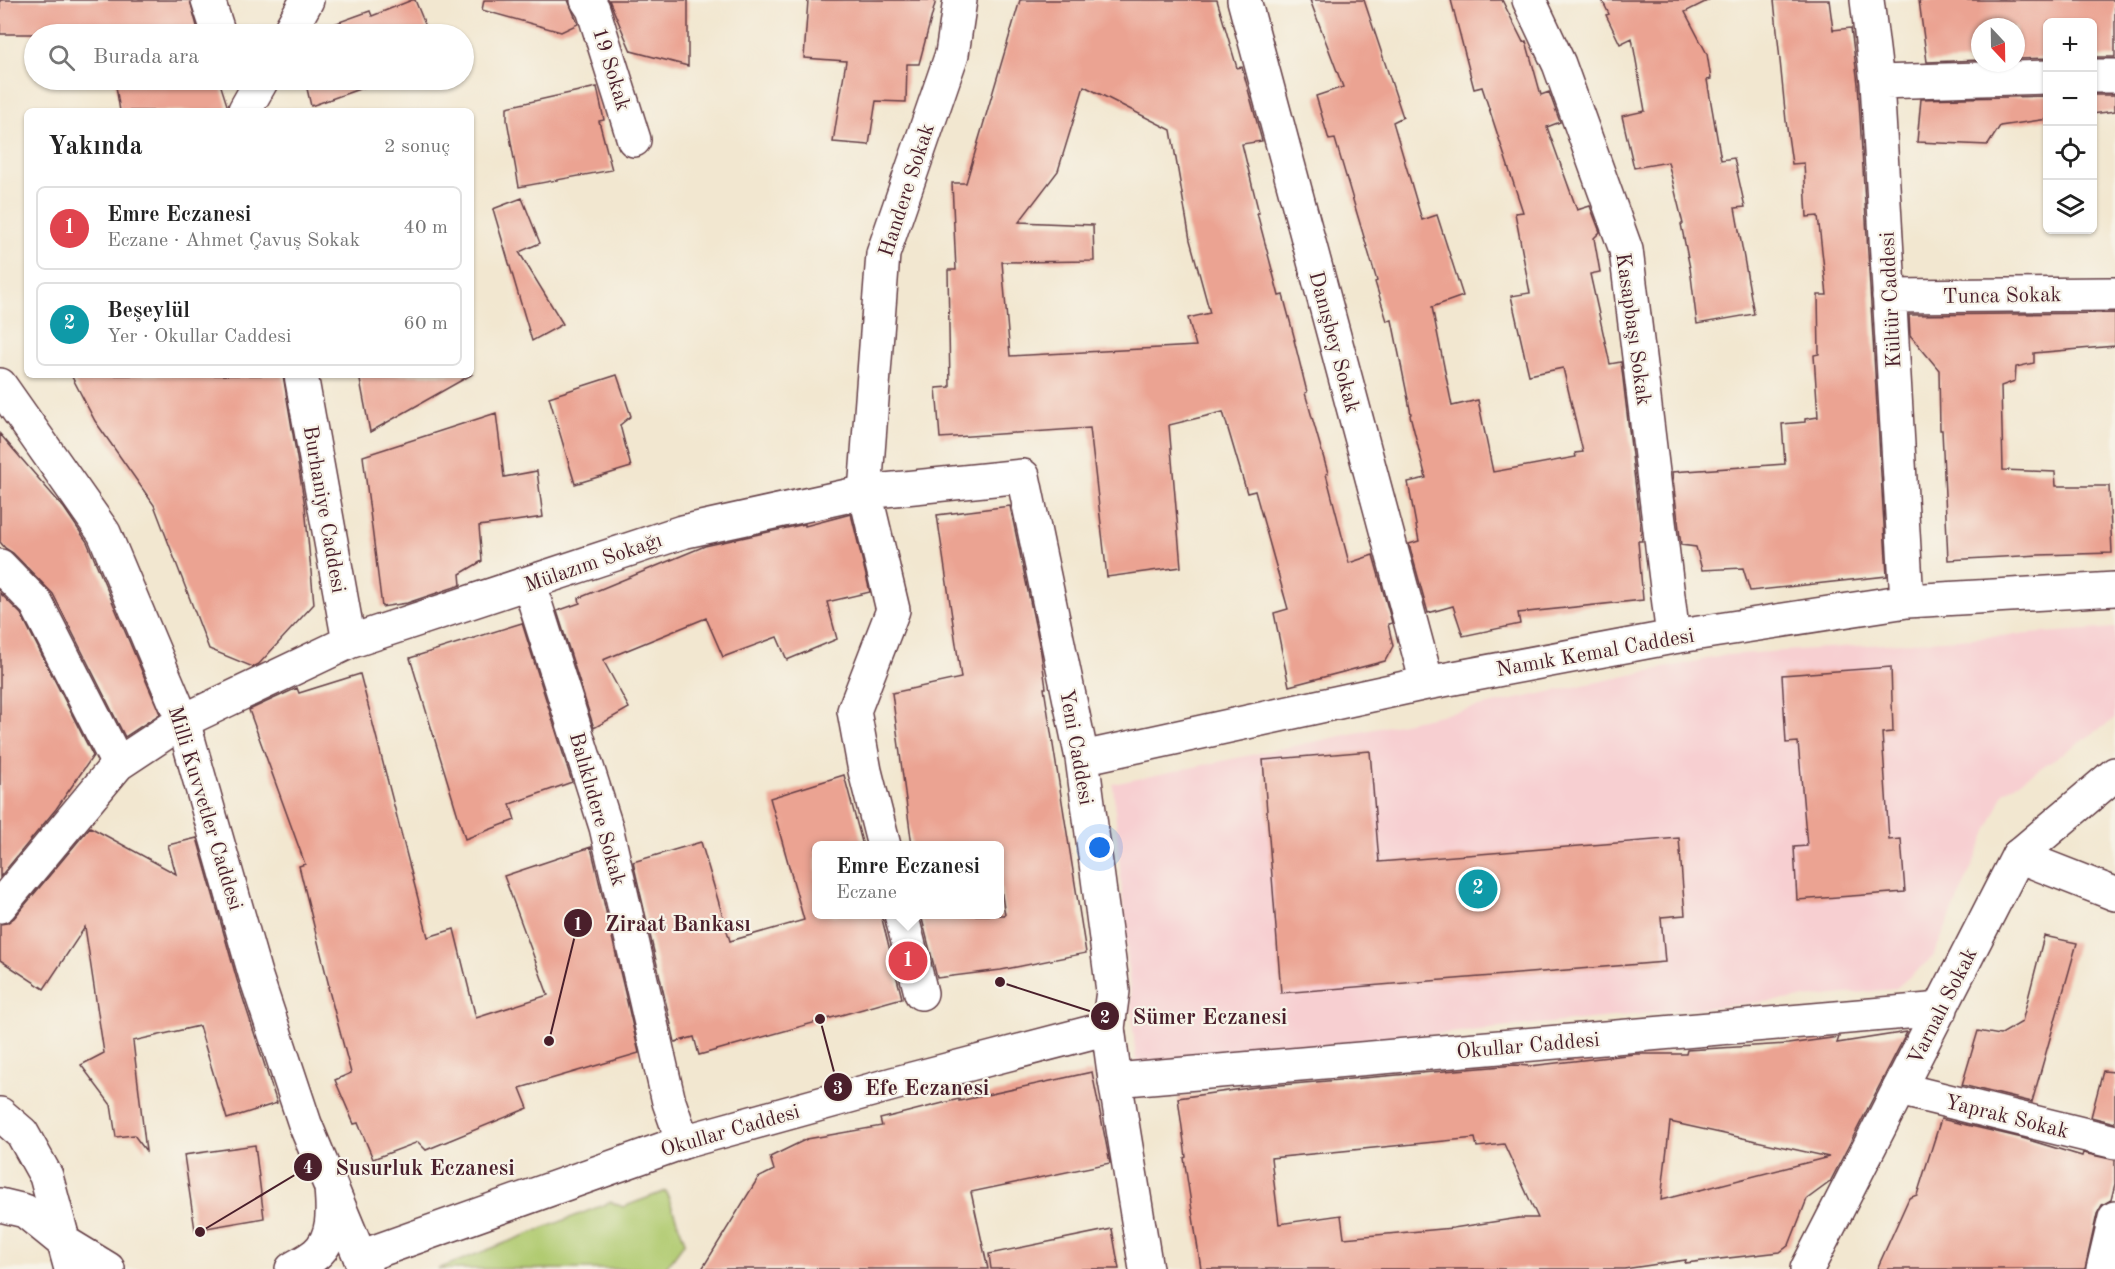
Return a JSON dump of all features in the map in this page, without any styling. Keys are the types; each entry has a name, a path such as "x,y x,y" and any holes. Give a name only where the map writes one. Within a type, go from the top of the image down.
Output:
{"street":[{"path":"208,0 216,24"},
{"path":"294,24 307,0"},
{"name":"19 Sokak","path":"587,0 593,9 634,140"},
{"name":"Handere Sokak","path":"883,841 865,771 854,711 893,610 865,492 883,254 952,54 960,0"},
{"name":"Danışbey Sokak","path":"1244,0 1427,683"},
{"name":"Kasapbaşı Sokak","path":"1529,0 1559,64 1626,250 1673,637"},
{"name":"Kültür Caddesi","path":"1867,0 1877,82 1907,601"},
{"path":"2097,76 2115,76"},
{"path":"1877,82 2043,77"},
{"path":"238,90 244,108"},
{"path":"247,108 257,90"},
{"name":"Tunca Sokak","path":"1889,296 2115,294"},
{"name":"Burhaniye Caddesi","path":"302,378 349,642"},
{"name":"Milli Kuvvetler Caddesi","path":"0,385 104,533 183,722 255,974 305,1124 362,1263"},
{"name":"Mülazım Sokağı","path":"0,906 118,764 183,722 349,642 682,532 865,492 1023,476"},
{"name":"Yeni Caddesi","path":"1023,476 1082,758 1113,991 1108,1028 1114,1080 1146,1269"},
{"path":"0,566 36,603 118,764"},
{"name":"Balıklıdere Sokak","path":"529,584 606,827 669,1102 683,1142"},
{"name":"Namık Kemal Caddesi","path":"1082,758 1427,683 1673,637 1907,601 2115,589"},
{"name":"Varnalı Sokak","path":"1807,1269 2018,856 2115,774"},
{"path":"2018,856 2115,894"},
{"path":"902,919 921,993"},
{"name":"Okullar Caddesi","path":"1114,1080 1941,1009"},
{"name":"Okullar Caddesi","path":"322,1269 362,1263 683,1142 1108,1028"},
{"name":"Yaprak Sokak","path":"1899,1089 2115,1142"},
{"path":"0,1114 22,1133 46,1176 67,1255"},
{"path":"292,1269 317,1254 327,1238 334,1214 331,1188"},
{"path":"0,1205 25,1211 67,1255 108,1269"},
{"path":"2103,1269 2115,1218"}],"shaded area":[{"path":"2115,628 2115,719 2004,792 1933,957 1895,989 1136,1064 1113,784 1726,655"}],"green space":[{"path":"666,1191 685,1242 665,1269 438,1269 611,1202 623,1207"}],"building":[{"path":"0,0 190,0 196,24 24,24 24,34 0,34"},
{"path":"415,0 425,24 334,24 370,11 372,16"},
{"path":"484,0 568,0 578,24 561,32 482,10"},
{"path":"609,0 688,0 688,66 631,51"},
{"path":"808,0 936,0 919,64 907,64 906,102 876,101 869,145 833,142 846,61 804,58"},
{"path":"1020,0 1217,0 1237,68 1242,67 1262,141 1242,144 1279,296 1283,295 1295,340 1307,392 1305,393 1328,473 1326,474 1349,563 1373,555 1392,623 1388,624 1393,646 1385,661 1289,686 1274,613 1288,609 1255,491 1247,493 1223,412 1169,425 1181,567 1107,577 1090,428 940,438 936,388 950,387 948,270 956,270 952,183 966,183","holes":["1084,86 1171,130 1190,240 1210,313 1188,318 1196,346 1010,356 1002,262 1094,261 1093,225 1019,222 1058,171"]},
{"path":"1310,0 1364,0 1403,117 1393,122 1422,220 1437,215 1463,296 1432,307 1452,406 1478,400 1493,472 1576,457 1575,453 1583,452 1563,368 1529,375 1511,296 1530,293 1515,213 1523,212 1482,87 1474,89 1451,0 1502,0 1523,42 1526,41 1541,95 1549,92 1560,122 1547,127 1577,210 1590,206 1600,232 1594,238 1600,272 1590,274 1610,364 1621,362 1642,541 1638,541 1643,600 1518,613 1520,624 1463,636 1453,606 1428,613 1409,544 1419,541 1408,482 1426,478 1410,415 1392,320 1387,321 1335,139 1329,140 1316,96 1343,87"},
{"path":"1602,0 1709,0 1685,12 1707,54 1711,79 1707,80 1721,160 1734,158 1745,207 1735,208 1754,314 1697,324 1690,268 1681,224 1683,224 1668,162 1634,168 1622,116 1645,111 1632,38 1620,44 1606,15 1609,14"},
{"path":"1774,0 1829,0 1833,30 1851,28 1858,84 1887,576 1750,591 1743,568 1702,570 1696,547 1681,545 1672,472 1785,464 1782,424 1805,422 1805,419 1818,417 1814,355 1819,354 1818,295 1827,295 1818,216 1807,217 1804,163 1792,164"},
{"path":"1919,0 2115,0 2115,57 2097,57 2097,18 2043,18 2043,58 2025,59 2025,18 1971,18 1971,60 1927,62"},
{"path":"597,87 604,120 599,121 612,170 519,187 507,120 507,107"},
{"path":"117,90 222,90 227,105 226,108 120,108"},
{"path":"307,90 357,90 311,106"},
{"path":"2097,95 2115,95 2115,111 2097,113"},
{"path":"2043,96 2043,120 2000,126 1988,145 1917,142 1921,99"},
{"path":"522,198 540,243 519,252 563,324 532,341 493,209"},
{"path":"2115,313 2115,346 2034,353 2034,363 2016,367 2015,381 2001,386 2003,470 2055,472 2056,486 2109,486 2112,553 1948,560 1942,430 1940,430 1939,370 1910,335 1909,315"},
{"path":"617,375 631,416 620,425 631,467 575,484 549,397"},
{"path":"73,378 284,378 305,506 314,604 259,664 253,667 209,649 154,505 95,421"},
{"path":"360,378 466,378 370,432"},
{"path":"496,413 504,477 537,471 543,517 479,526 482,561 460,574 461,585 407,603 382,607 363,456"},
{"path":"0,434 64,508 87,542 160,714 125,737 53,594 0,542"},
{"path":"1010,506 1041,653 1046,688 1044,688 1086,953 1001,970 937,978 922,919 1004,919 1005,915 1004,841 911,841 892,693 961,678 937,515"},
{"path":"851,514 870,592 827,602 837,639 787,660 777,637 723,657 706,618 603,660 629,708 594,728 557,611 580,603 579,598 705,546 805,524 805,526"},
{"path":"0,593 21,614 93,756 56,809 0,877"},
{"path":"522,623 572,782 510,804 515,820 465,839 410,658"},
{"path":"1891,667 1893,732 1882,733 1889,840 1901,839 1905,892 1797,900 1794,847 1807,846 1798,742 1786,743 1782,675"},
{"path":"360,674 428,937 454,929 476,1018 548,995 504,876 591,847 639,1053 520,1088 528,1108 426,1150 418,1142 373,1159 358,1123 354,1124 335,1080 351,1073 299,866 305,864 249,710 297,688 299,693"},
{"path":"1370,751 1379,862 1679,838 1685,915 1661,917 1665,962 1281,993 1263,760"},
{"path":"844,775 862,841 812,841 812,919 882,919 902,998 699,1055 694,1037 675,1042 633,862 701,842 730,941 804,920 770,798"},
{"path":"90,827 176,874 168,845 197,838 237,980 277,1103 227,1119 199,1026 133,1041 146,1151 134,1135 116,1137 111,1105 81,1065 104,1053 85,927 44,989 0,960 0,924 7,923 14,918"},
{"path":"2044,936 2077,943 2032,1102 1962,1085 1978,1031 2000,1035 2022,1022"},
{"path":"1907,1032 1830,1182 1807,1199 1789,1245 1780,1252 1685,1263 1686,1260 1624,1269 1201,1269 1184,1158 1186,1157 1178,1098 1256,1087 1515,1065 1530,1066 1635,1054 1686,1054 1687,1050 1788,1044 1839,1037 1837,1043","holes":["1670,1122 1829,1157 1661,1200","1475,1138 1477,1147 1504,1144 1538,1218 1519,1218 1453,1228 1344,1238 1341,1215 1279,1224 1271,1158"]},
{"path":"2103,1071 2115,1072 2115,1123 2091,1117"},
{"path":"1092,1072 1110,1163 971,1192 988,1269 702,1269 758,1178 774,1170 770,1157 807,1139 882,1126 880,1119 959,1099 959,1101"},
{"path":"1941,1119 2022,1138 2082,1156 2083,1153 2115,1160 2115,1184 2111,1200 2102,1205 2097,1214 2085,1269 1877,1269 1909,1198 1917,1195"},
{"path":"255,1145 264,1218 195,1230 184,1155"},
{"path":"1112,1229 1119,1269 991,1269 989,1254"}],"place":[{"name":"Beşeylül","path":"1478,889"},
{"name":"Emre Eczanesi","path":"908,961"},
{"name":"Sümer Eczanesi","path":"1000,982"},
{"name":"Efe Eczanesi","path":"820,1019"},
{"name":"Ziraat Bankası","path":"549,1041"},
{"name":"Susurluk Eczanesi","path":"200,1232"}]}
